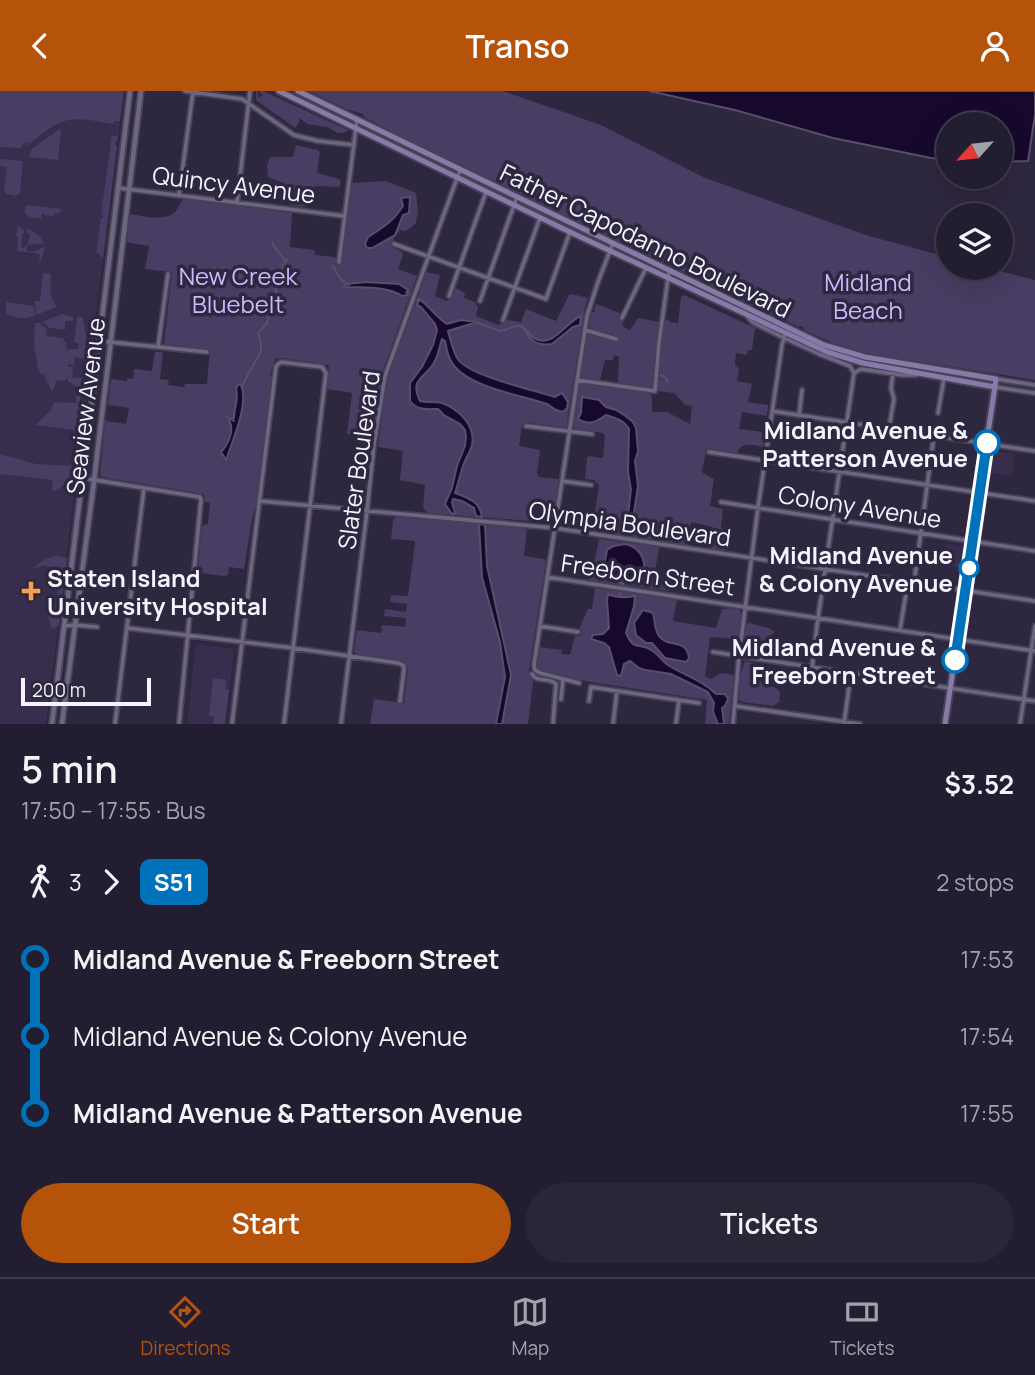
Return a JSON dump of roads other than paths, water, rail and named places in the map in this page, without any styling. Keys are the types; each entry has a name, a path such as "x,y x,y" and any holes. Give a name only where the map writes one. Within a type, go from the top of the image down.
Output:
{"main road":[{"name":"Father Capodanno Boulevard","path":"279,91 668,279 827,352 849,360 995,387"},
{"name":"Father Capodanno Boulevard","path":"298,91 676,274 786,333 858,356 996,379"},
{"path":"945,724 996,379"}],"street":[{"name":"Seaview Avenue","path":"52,724 130,91"},
{"name":"Seaview Avenue","path":"62,724 141,91"},
{"path":"186,91 242,99 294,135 354,145"},
{"path":"237,203 250,91"},
{"path":"179,195 193,92"},
{"path":"339,262 358,119"},
{"name":"Slater Boulevard","path":"341,724 374,444 385,376 460,170"},
{"name":"Quincy Avenue","path":"119,188 344,216"},
{"path":"449,296 486,192"},
{"path":"480,301 517,197"},
{"path":"503,320 540,218"},
{"path":"394,244 546,299 570,232"},
{"path":"553,724 556,683 537,679 534,665 585,330 613,243"},
{"path":"108,264 119,265"},
{"path":"622,318 646,268"},
{"path":"577,380 656,391 659,342 669,271"},
{"path":"158,348 168,274"},
{"path":"668,279 676,274"},
{"path":"585,330 616,339"},
{"path":"733,724 764,460 786,333"},
{"name":"Father Capodanno Boulevard","path":"786,333 813,352 850,366 854,373 860,369 902,375 924,374"},
{"path":"100,341 207,352"},
{"path":"232,724 278,363 281,362 322,367 326,373 284,724"},
{"path":"812,667 854,373"},
{"path":"889,428 894,399 891,388 893,374"},
{"path":"938,413 944,378"},
{"name":"Father Capodanno Boulevard","path":"996,379 1035,386"},
{"name":"Father Capodanno Boulevard","path":"995,387 1035,393"},
{"path":"799,415 802,390"},
{"path":"772,411 1035,451"},
{"path":"526,426 592,434"},
{"path":"900,630 907,587 915,576 934,435"},
{"path":"709,452 1035,501"},
{"path":"83,478 200,497 179,724"},
{"path":"562,481 591,485"},
{"path":"115,724 144,488"},
{"name":"Olympia Boulevard","path":"260,501 555,528 1035,601"},
{"name":"Colony Avenue","path":"721,502 1035,551"},
{"path":"792,564 793,557"},
{"name":"Freeborn Street","path":"547,577 1033,651"},
{"path":"65,626 97,627"},
{"path":"540,626 578,632"},
{"path":"1020,724 1035,626"},
{"path":"127,628 398,663 404,670 400,701"},
{"path":"713,652 1035,701"},
{"path":"534,672 579,683"},
{"path":"844,723 851,672"},
{"path":"561,699 563,679"},
{"path":"589,701 591,687 699,703"},
{"path":"613,724 618,691"},
{"path":"676,724 679,699"},
{"path":"735,706 860,724"}],"waterway":[{"path":"272,242 285,260"},
{"path":"243,387 261,351 258,333 267,323 282,268 288,260"},
{"path":"333,266 341,279 349,285"},
{"path":"406,292 419,301"},
{"path":"478,323 500,331 515,326 524,328"},
{"path":"660,375 668,382"},
{"path":"226,416 234,421"},
{"path":"620,597 622,581"}],"place":[{"name":"Midland Avenue & Patterson Avenue","path":"987,443"},
{"name":"Midland Avenue & Colony Avenue","path":"969,568"},
{"name":"Staten Island University Hospital","path":"31,591"},
{"name":"Midland Avenue & Freeborn Street","path":"955,660"}],"park label":[{"name":"New Creek Bluebelt","path":"238,289"},
{"name":"Midland Beach","path":"868,295"}]}
